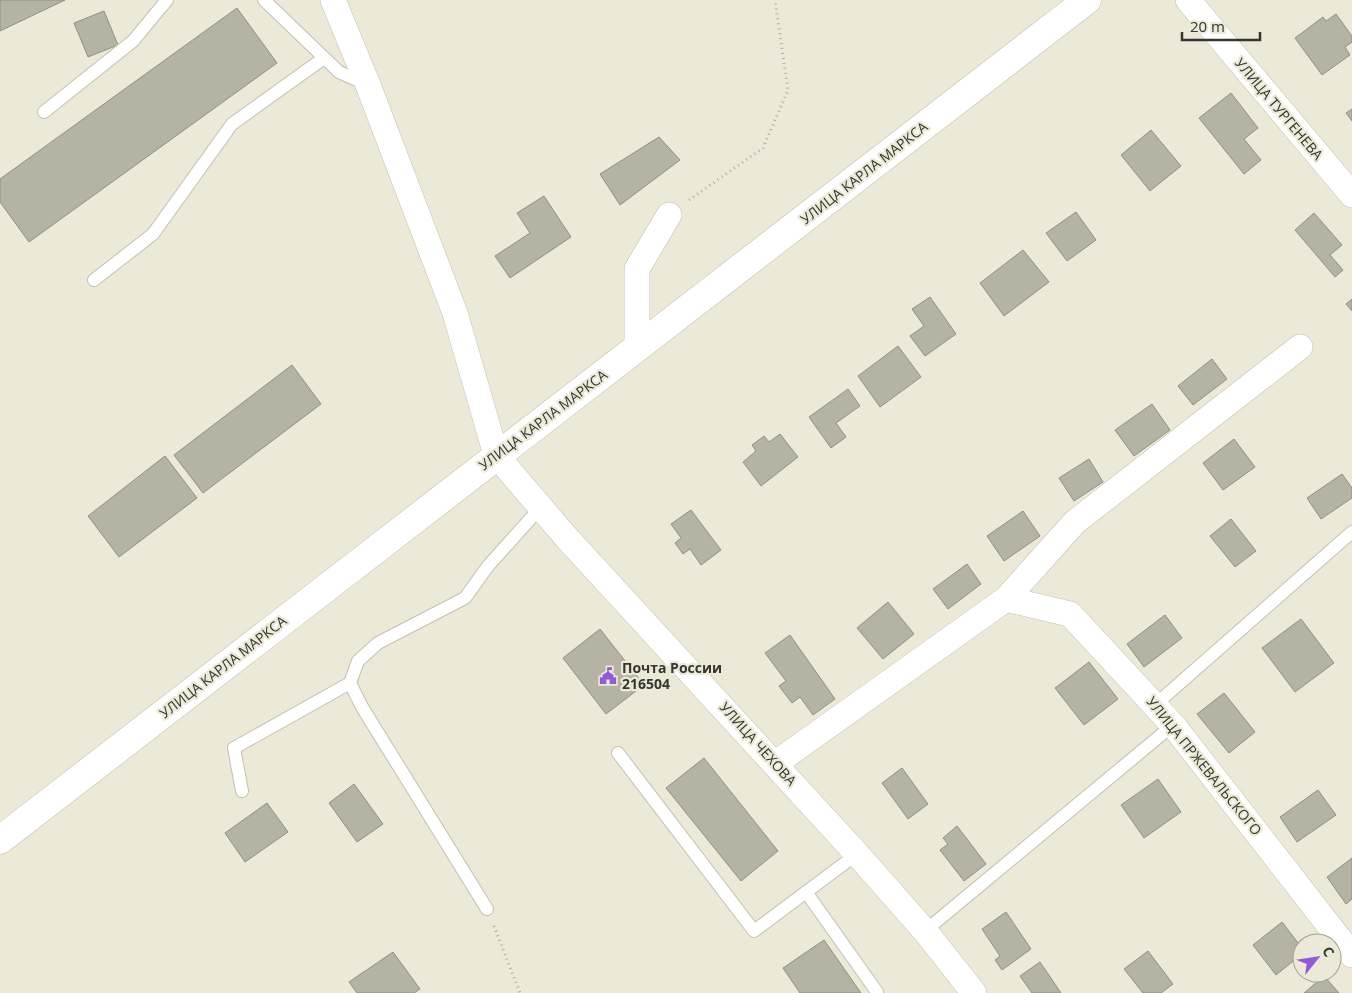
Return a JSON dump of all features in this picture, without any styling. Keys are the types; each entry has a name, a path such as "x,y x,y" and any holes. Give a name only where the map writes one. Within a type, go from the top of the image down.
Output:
{"main road":[{"name":"УЛИЦА КАРЛА МАРКСА","path":"0,840 1087,0"}],"street":[{"path":"333,0 368,85 455,313 496,455"},
{"name":"УЛИЦА ТУРГЕНЕВА","path":"1188,0 1352,195"},
{"path":"637,349 637,269 669,215"},
{"path":"776,763 1006,599 1075,522 1300,347"},
{"name":"УЛИЦА ЧЕХОВА","path":"496,455 776,763 925,931 974,993"},
{"name":"УЛИЦА ПРЖЕВАЛЬСКОГО","path":"1006,599 1070,614 1174,725 1348,942"}],"lane":[{"path":"44,112 133,41 167,0"},
{"path":"264,0 339,72 368,85"},
{"path":"94,280 153,234 232,124 324,58"},
{"path":"242,791 234,748 350,684 358,661 378,644 465,598 488,566 541,506"},
{"path":"1156,704 1352,532"},
{"path":"350,684 362,707 487,909"},
{"path":"925,931 1174,725"},
{"path":"618,752 754,931 856,854"},
{"path":"806,892 877,992"}],"path":[{"path":"669,215 763,148 788,90 775,0"},
{"path":"487,909 520,993"}],"building":[{"path":"0,0 65,0 0,31"},
{"path":"237,8 277,63 29,242 0,202 0,179"},
{"path":"104,11 118,45 88,57 74,23"},
{"path":"1336,14 1352,36 1352,42 1345,47 1350,55 1322,75 1295,38 1323,17 1326,21"},
{"path":"1231,93 1258,128 1244,139 1261,160 1244,174 1199,118"},
{"path":"1352,109 1352,121 1346,113"},
{"path":"1151,130 1181,166 1150,191 1121,155"},
{"path":"659,137 680,160 620,205 600,174"},
{"path":"544,196 571,237 510,278 495,256 530,233 517,213"},
{"path":"1076,212 1096,240 1067,261 1046,233"},
{"path":"1314,213 1342,245 1330,255 1343,270 1335,277 1295,230"},
{"path":"1023,250 1049,282 1004,316 980,283"},
{"path":"930,297 956,334 925,356 910,336 924,326 912,309"},
{"path":"1352,299 1352,311 1346,304"},
{"path":"898,346 921,377 880,407 858,376"},
{"path":"1212,359 1227,379 1193,405 1178,386"},
{"path":"292,365 321,404 203,493 174,455"},
{"path":"848,389 860,406 836,423 846,437 831,448 809,417"},
{"path":"1152,404 1170,430 1134,456 1115,430"},
{"path":"780,434 798,457 761,486 743,462 756,451 752,445 764,436 769,442"},
{"path":"1234,439 1255,467 1223,490 1203,463"},
{"path":"165,456 197,498 119,557 88,516"},
{"path":"1089,459 1103,482 1074,501 1059,478"},
{"path":"1342,474 1352,488 1352,498 1321,519 1307,498"},
{"path":"691,510 721,550 701,565 690,549 683,554 675,543 681,538 671,524"},
{"path":"1023,511 1040,536 1004,561 987,536"},
{"path":"1231,519 1256,551 1235,567 1210,536"},
{"path":"967,564 981,584 948,609 933,589"},
{"path":"888,602 914,634 883,659 857,628"},
{"path":"1165,615 1182,638 1144,667 1127,644"},
{"path":"1301,619 1334,663 1295,692 1262,648"},
{"path":"600,629 644,685 606,714 563,658"},
{"path":"790,635 835,699 813,715 800,697 792,703 779,686 786,681 765,653"},
{"path":"1089,662 1118,699 1084,725 1055,688"},
{"path":"1224,693 1255,732 1229,753 1197,714"},
{"path":"704,758 778,851 741,881 666,788"},
{"path":"902,768 928,804 908,819 882,783"},
{"path":"1158,779 1181,812 1144,838 1121,805"},
{"path":"354,784 383,824 357,842 329,803"},
{"path":"1318,790 1336,815 1297,842 1280,817"},
{"path":"267,803 288,832 245,862 225,833"},
{"path":"957,826 986,864 964,881 940,850 948,844 943,838"},
{"path":"1352,858 1352,899 1346,904 1327,877"},
{"path":"1006,912 1031,949 1002,970 995,960 1000,956 982,929"},
{"path":"1282,922 1292,935 1292,962 1276,975 1253,945"},
{"path":"824,940 861,993 800,993 783,968"},
{"path":"1148,951 1173,984 1161,993 1143,993 1124,969"},
{"path":"393,952 420,989 414,993 357,993 349,982"},
{"path":"1040,962 1061,993 1032,993 1020,976"},
{"path":"1316,983 1330,983 1339,993 1304,993"}],"place":[{"name":"Почта России 216504","path":"608,676"}]}
